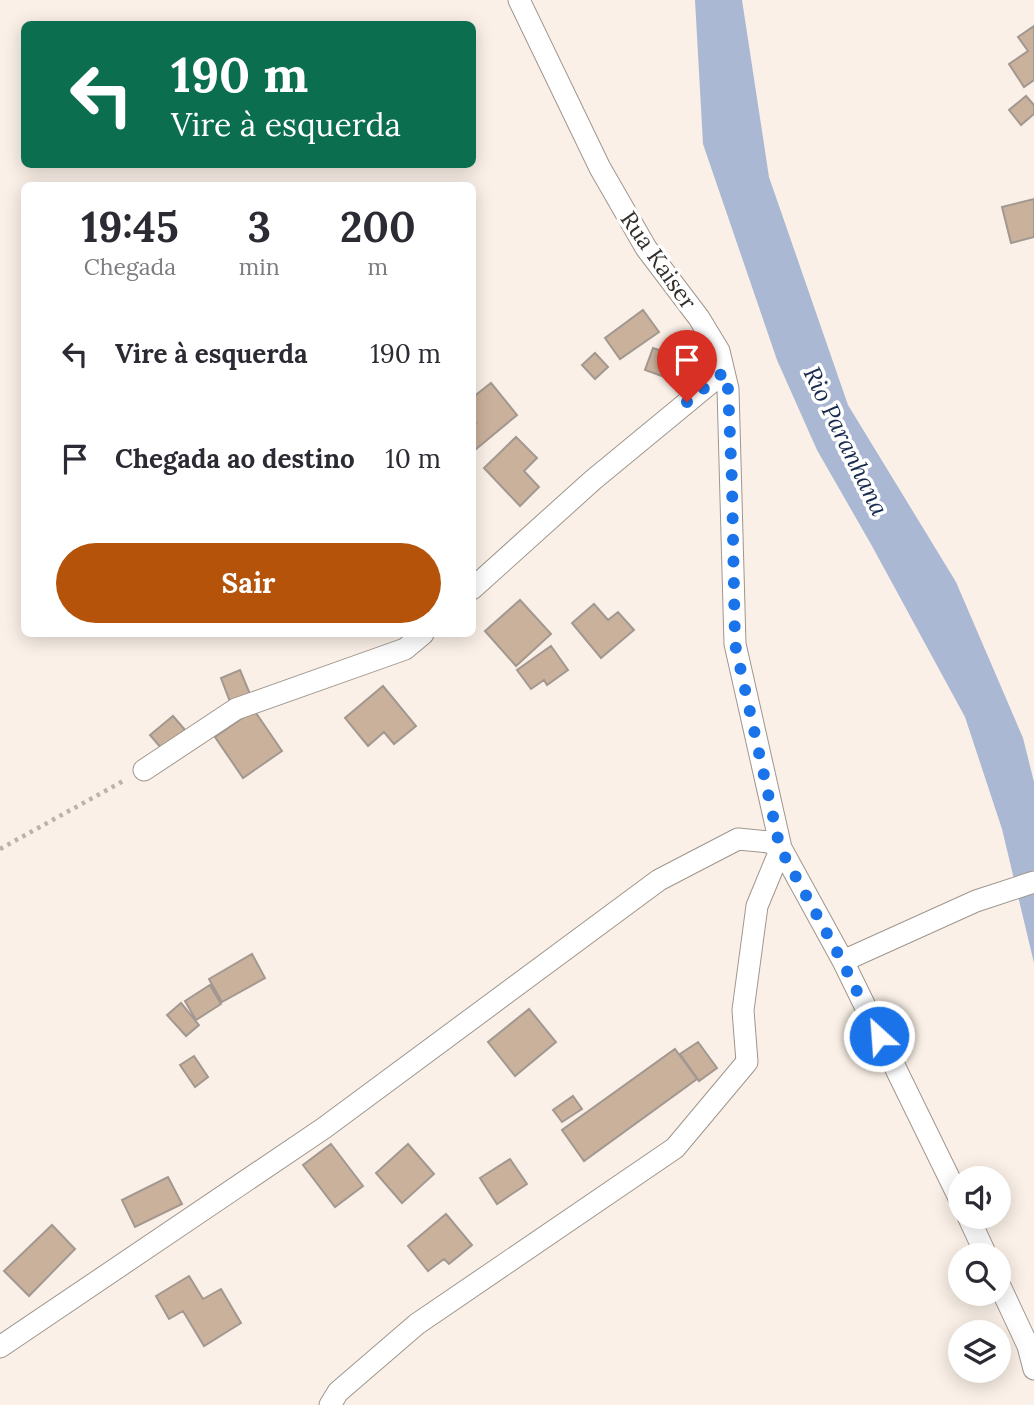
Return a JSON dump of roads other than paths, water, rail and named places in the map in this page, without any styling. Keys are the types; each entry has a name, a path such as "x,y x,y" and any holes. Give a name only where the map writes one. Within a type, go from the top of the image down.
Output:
{"street":[{"name":"Rua Kaiser","path":"519,0 600,169 646,248 699,318 719,351 728,389 735,644 780,848 842,961 948,1176"},
{"path":"476,585 593,480 724,372"},
{"path":"144,770 236,709 405,649 419,637"},
{"path":"0,1347 324,1128 659,880 738,839 769,842 780,848 757,906 743,1010 747,1062 675,1149 417,1324 338,1392 330,1405"},
{"path":"842,961 976,901 1034,881"},
{"path":"1009,1306 1028,1346 1034,1369"}],"water":[{"name":"Rio Paranhana","path":"695,0 742,0 769,177 848,405 956,582 1023,738 1034,782 1034,963 1002,829 965,717 817,450 777,360 703,144"}]}
